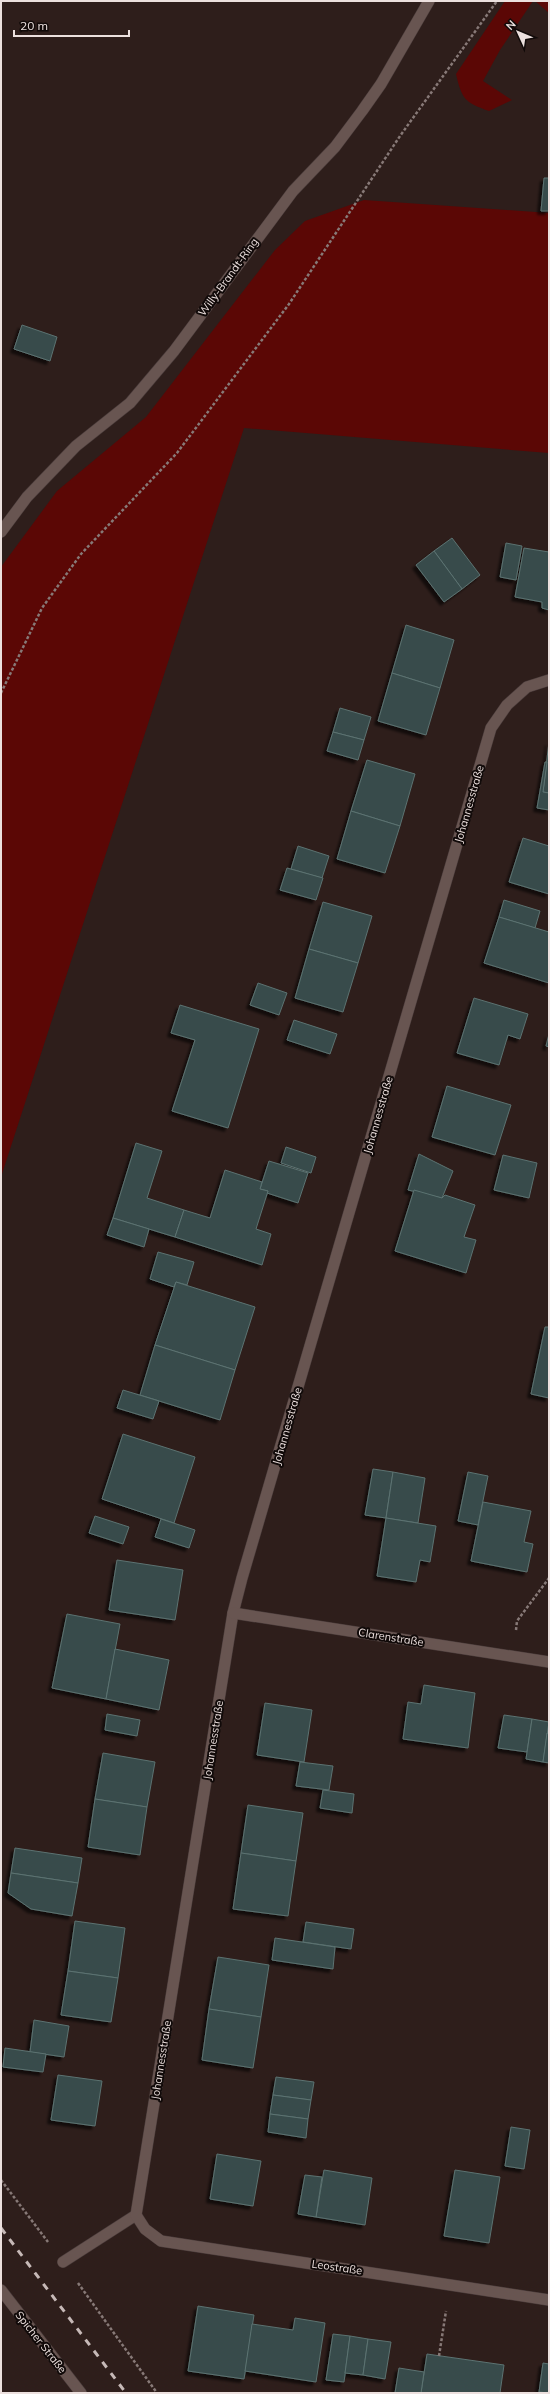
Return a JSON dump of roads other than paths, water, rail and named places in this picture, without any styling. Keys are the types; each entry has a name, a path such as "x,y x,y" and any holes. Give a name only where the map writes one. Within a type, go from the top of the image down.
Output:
{"street":[{"name":"Willy-Brandt-Ring","path":"1,532 32,491 76,446 130,403 174,351 293,191 335,147 362,111 381,84 429,1"},
{"name":"Johannesstraße","path":"136,2215 233,1613 491,728 507,705 527,687 549,680"},
{"name":"Clarenstraße","path":"233,1613 549,1662"},
{"path":"63,2262 136,2215"},
{"name":"Leostraße","path":"136,2215 145,2229 161,2241 549,2300"},
{"name":"Spicher Straße","path":"1,2290 81,2393"}],"railway":[{"path":"1,2228 126,2393"}]}
